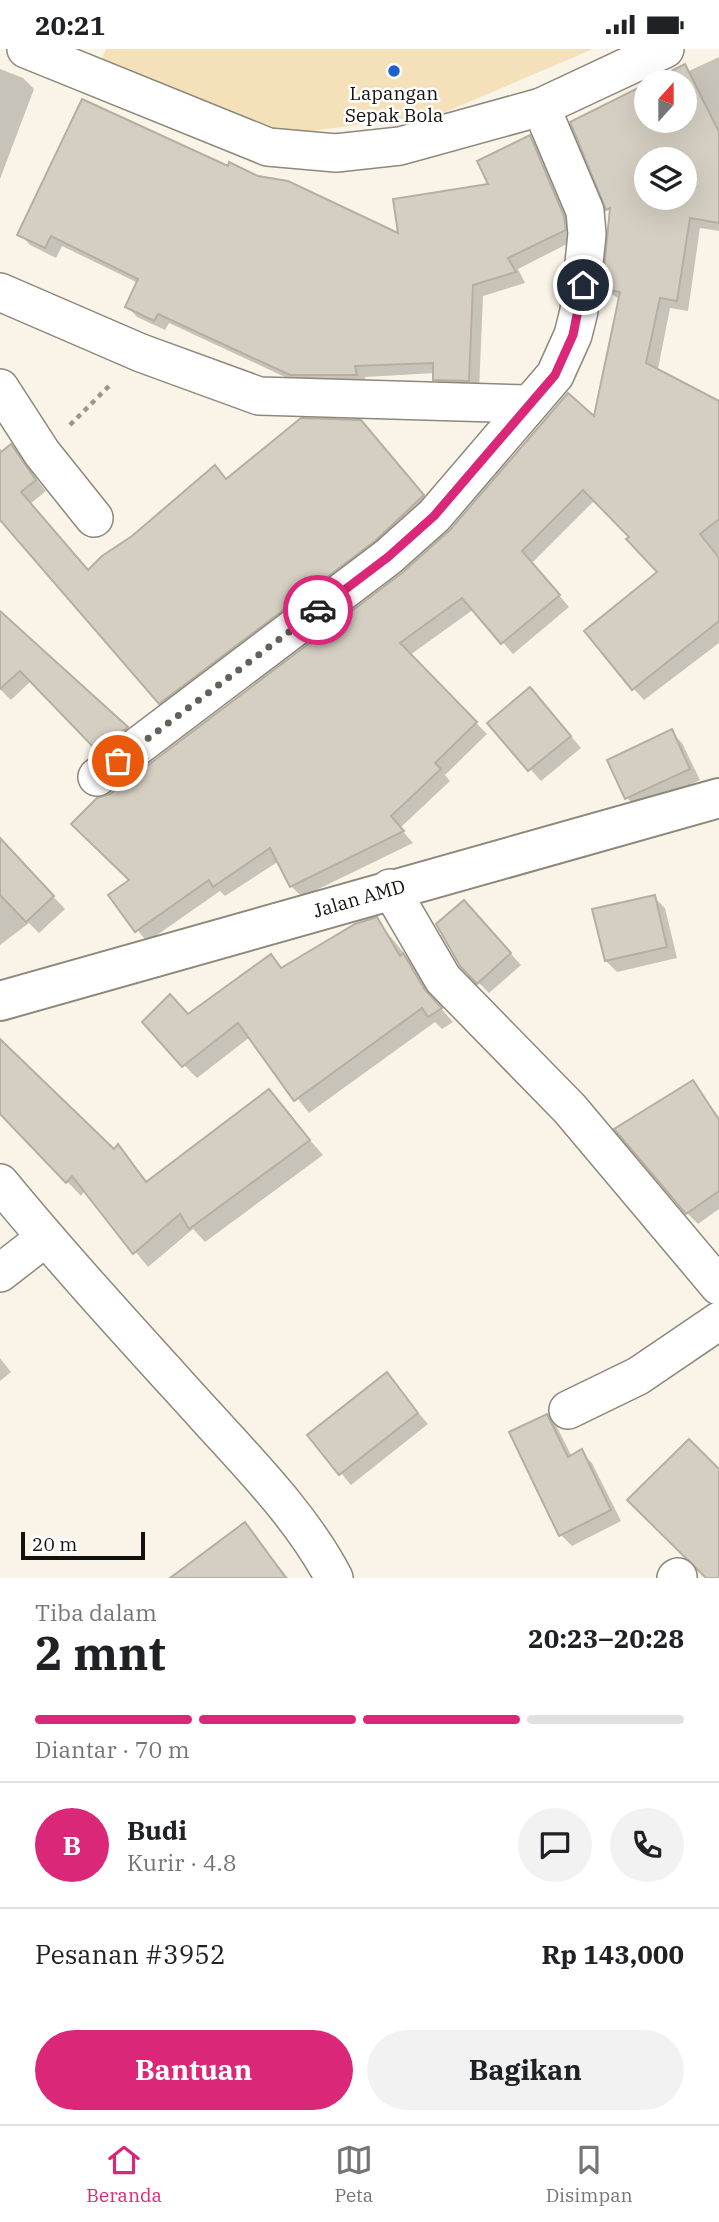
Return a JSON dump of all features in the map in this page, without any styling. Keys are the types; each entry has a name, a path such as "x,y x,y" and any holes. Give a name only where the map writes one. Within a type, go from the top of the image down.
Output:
{"street":[{"path":"26,49 83,60 268,147 322,152 400,146 541,107 665,49"},
{"path":"97,777 388,557 434,516 555,375 573,335 579,311 587,235 585,211 541,107"},
{"path":"0,292 141,353 259,395 295,399 528,404"},
{"path":"0,388 42,453 94,518"},
{"name":"Jalan AMD","path":"0,1001 390,888 719,798"},
{"path":"390,888 443,979 570,1109 719,1286"},
{"path":"0,1183 45,1238 265,1481 320,1551 334,1578"},
{"path":"0,1273 45,1238"},
{"path":"568,1411 638,1376 719,1321"}],"path":[{"path":"42,453 141,353"}],"shaded area":[{"path":"106,49 593,49 441,114 289,134 253,123 101,60"}],"building":[{"path":"685,64 688,70 673,70"},
{"path":"697,88 719,132 719,223 690,218 677,301 660,298 646,363 719,401 719,519 700,534 719,558 719,621 632,690 584,631 657,572 626,539 629,537 583,490 522,551 560,595 501,644 462,598 400,643 477,722 435,763 441,769 391,816 404,831 290,887 270,848 213,887 209,880 135,932 108,895 129,880 71,824 97,798 110,794 402,573 450,530 568,393 594,416 620,292 602,289 610,208 606,210 570,122 634,90 634,133 697,133"},
{"path":"82,99 228,166 229,162 258,176 288,181 398,233 393,199 488,184 477,161 530,135 564,216 566,230 508,258 516,272 473,285 469,381 433,380 433,363 355,366 357,375 290,375 158,314 154,321 125,307 138,279 51,236 45,248 17,235"},
{"path":"301,418 361,420 424,495 375,541 159,704 0,520 0,453 11,444 36,480 21,492 88,570 215,465 226,479"},
{"path":"0,611 128,727 97,751 20,671 0,689"},
{"path":"530,687 571,736 528,771 487,723"},
{"path":"672,729 690,769 625,799 607,760"},
{"path":"0,838 54,896 26,922 0,895"},
{"path":"655,895 667,947 605,961 592,909"},
{"path":"464,900 511,953 477,984 460,966 436,924"},
{"path":"377,917 400,956 403,953 425,990 442,1008 428,1017 422,1008 294,1101 238,1023 182,1067 142,1022 170,994 188,1014 271,954 281,968 355,924"},
{"path":"0,1039 114,1149 118,1144 146,1182 269,1089 310,1140 189,1229 180,1214 133,1254 72,1176 66,1183 0,1114"},
{"path":"693,1080 719,1120 719,1191 686,1214 614,1129"},
{"path":"387,1372 418,1413 339,1475 307,1435"},
{"path":"547,1414 568,1457 582,1449 611,1510 559,1536 509,1432"},
{"path":"689,1439 719,1469 719,1578 706,1578 627,1500"},
{"path":"245,1522 286,1578 170,1578"}],"way so far":[{"path":"118,761 318,610"}],"place":[{"name":"Lapangan Sepak Bola","path":"394,71"}],"route":[{"path":"318,610 388,557 434,516 555,375 573,335 583,285"}]}
